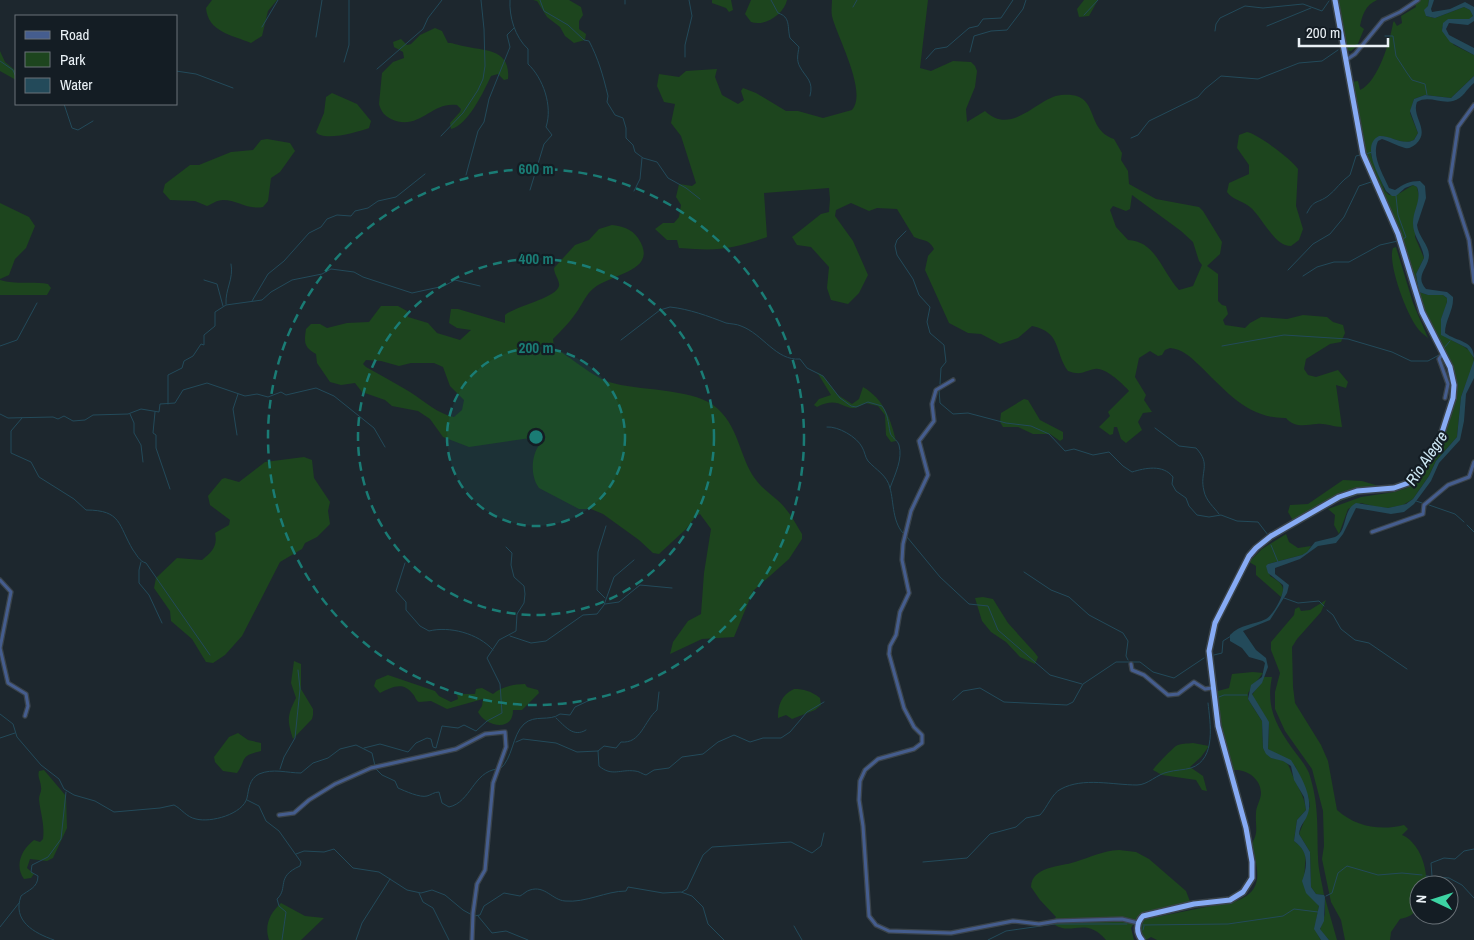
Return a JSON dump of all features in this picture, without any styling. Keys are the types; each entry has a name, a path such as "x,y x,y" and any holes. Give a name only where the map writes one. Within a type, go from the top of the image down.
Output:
{"highway":[{"path":"1142,940 1138,934 1138,923 1147,915 1194,904 1230,900 1244,892 1252,878 1252,862 1246,828 1218,726 1209,651 1212,632 1242,568 1256,548 1271,536 1339,497 1358,491 1385,490 1402,486 1417,475 1436,451 1449,412 1454,385 1450,367 1422,312 1398,234 1363,154 1335,0"}],"street":[{"path":"1345,60 1355,54 1383,20 1418,0"},
{"path":"1474,105 1458,127 1450,181 1469,240 1474,282"},
{"path":"1443,353 1439,359 1448,386 1444,398"},
{"path":"953,380 936,390 932,404 934,421 918,440 928,473 925,486 911,511 903,544 902,560 909,593 900,612 896,635 889,651 901,700 912,725 922,735 922,743 914,749 878,759 865,770 860,781 869,916 876,925 889,931 942,933 1013,921 1039,924 1057,921 1122,919 1138,923"},
{"path":"1372,532 1423,514 1424,505 1448,485 1469,477 1474,462"},
{"path":"0,580 11,592 0,648 1,658 8,683 26,694 28,706 26,716"},
{"path":"1131,664 1132,670 1144,675 1168,695 1178,694 1194,682 1205,689 1212,688"},
{"path":"279,815 294,813 309,800 335,784 371,768 456,749 485,734 505,732 506,748 493,783 485,870 477,884 472,940"}],"green space":[{"path":"212,0 277,0 268,11 262,36 251,43 216,28 208,16 206,8"},
{"path":"533,0 569,0 581,7 583,15 579,21 579,29 586,34 585,40 574,43 565,36 560,27 547,17 537,1"},
{"path":"712,0 731,0 733,10 729,12 726,8 712,3"},
{"path":"751,0 787,0 782,10 773,18 762,23 756,23 751,22 745,14"},
{"path":"832,0 928,0 920,68 931,71 953,61 971,62 975,66 977,71 975,87 966,109 967,122 985,111 995,118 1005,120 1015,118 1052,97 1061,95 1074,95 1088,104 1098,127 1114,139 1122,153 1121,160 1128,171 1129,184 1156,199 1199,207 1203,211 1222,242 1220,254 1207,266 1218,274 1218,301 1226,306 1228,314 1223,320 1225,325 1245,328 1261,317 1287,319 1303,315 1327,317 1333,322 1343,325 1345,333 1341,342 1330,344 1306,359 1304,369 1308,375 1316,377 1338,370 1348,382 1346,388 1336,385 1342,427 1320,424 1296,425 1286,418 1260,414 1228,393 1186,354 1170,348 1165,350 1162,355 1158,356 1150,351 1139,358 1135,377 1146,395 1144,400 1152,412 1143,413 1138,422 1142,430 1126,443 1121,439 1117,427 1114,427 1113,434 1110,435 1099,427 1110,416 1108,412 1129,391 1109,373 1099,369 1080,373 1068,371 1053,338 1042,329 1032,326 1018,338 1000,344 981,334 968,333 949,323 925,270 928,256 934,249 928,242 914,237 897,209 877,208 869,211 851,203 836,210 835,216 853,241 868,275 859,293 848,304 831,300 827,288 829,267 811,247 797,245 792,237 821,214 829,212 829,188 764,193 767,237 733,247 704,249 679,248 677,240 667,240 655,229 663,223 674,223 679,217 681,205 676,197 679,184 692,186 696,183 681,136 671,123 675,104 664,102 657,86 659,74 679,77 686,71 717,69 715,77 722,95 738,104 744,100 741,91 743,88 756,93 786,111 798,111 823,118 852,110 856,102 854,78 832,16","holes":["1132,195 1193,242 1202,265 1193,286 1179,290 1152,252 1138,242 1128,240 1116,227 1110,210 1113,206 1126,211 1130,209"]},
{"path":"1084,0 1098,0 1089,16 1079,17 1077,9"},
{"path":"1337,0 1377,0 1365,11 1360,26 1364,29 1357,46 1351,51 1346,50"},
{"path":"1417,0 1429,0 1426,16 1435,18 1464,7 1470,10 1473,16 1469,20 1448,19 1442,28 1454,45 1474,55 1474,76 1451,98 1425,95 1414,99 1410,113 1418,133 1414,140 1406,142 1379,136 1371,155 1385,191 1389,195 1400,193 1413,185 1417,187 1419,196 1415,237 1424,258 1416,274 1419,292 1428,295 1443,295 1447,298 1441,321 1442,329 1449,338 1470,351 1474,362 1461,397 1457,437 1436,461 1429,476 1413,499 1403,505 1388,508 1361,503 1348,509 1339,534 1334,525 1335,515 1328,509 1361,497 1407,488 1418,479 1438,450 1450,412 1453,377 1425,318 1398,227 1367,161 1351,82 1358,81 1360,90 1372,79 1386,50 1394,21 1397,26 1402,23 1401,16 1416,7 1414,2"},
{"path":"435,28 442,31 448,43 487,50 501,56 508,69 508,79 504,80 498,74 491,76 480,98 469,114 457,126 451,129 450,123 461,109 457,105 440,107 417,119 401,122 387,117 379,104 382,73 393,62 404,58 403,52 394,47 393,42 401,39 407,45 411,44 420,35"},
{"path":"0,51 5,62 15,70 15,79 0,71"},
{"path":"332,93 357,104 371,121 369,128 349,134 333,136 320,135 316,132 324,113 326,97"},
{"path":"1247,132 1274,148 1298,169 1296,206 1303,229 1299,240 1291,246 1285,245 1274,237 1250,207 1227,192 1229,183 1249,174 1249,165 1237,148 1239,135"},
{"path":"267,139 290,143 295,151 280,172 271,178 268,201 263,207 252,207 223,200 207,206 195,201 170,200 163,192 165,184 190,165 199,165 231,152 253,150 261,140"},
{"path":"0,203 29,217 35,226 26,248 15,259 9,275 0,279"},
{"path":"612,225 630,230 638,238 643,249 643,258 631,270 591,290 573,317 553,339 554,348 596,376 609,382 691,396 713,405 729,422 745,461 756,480 785,508 802,534 802,539 789,559 753,591 734,637 702,639 670,654 673,642 688,621 701,614 704,573 711,529 700,514 659,554 653,553 639,540 603,514 591,509 579,509 539,488 533,472 533,460 540,444 537,437 469,447 443,437 430,419 418,411 392,406 385,400 362,392 355,383 341,385 330,382 317,363 316,354 307,347 305,341 306,329 311,324 320,324 327,328 347,323 369,322 381,306 398,306 407,311 408,317 428,323 437,333 460,340 471,330 457,328 449,323 451,309 458,309 505,323 505,315 556,290 559,284 554,268 575,245 589,240 599,229","holes":["366,360 381,361 399,366 411,363 434,363 443,367 450,386 464,400 462,410 454,417 442,413 363,364"]},
{"path":"1396,247 1413,303 1428,338 1414,324 1404,303 1393,266 1393,248"},
{"path":"0,280 48,284 51,288 47,295 0,295"},
{"path":"817,372 823,376 838,395 852,404 859,399 863,387 870,392 886,411 896,441 891,442 886,435 885,415 878,406 865,403 852,408 833,403 826,403 817,407 814,405 819,399 831,395"},
{"path":"1024,399 1028,400 1040,420 1063,432 1063,439 1060,441 1050,434 1033,434 1018,427 1003,427 1000,422 1001,413"},
{"path":"304,457 312,460 314,478 330,502 328,511 330,524 317,537 305,543 302,549 280,562 242,636 225,655 213,663 206,662 192,639 171,621 170,611 154,588 156,578 177,558 202,560 209,554 216,542 215,533 229,525 230,520 210,505 208,496 222,479 225,478 239,482 265,462"},
{"path":"1343,480 1362,481 1382,487 1328,505 1295,524 1288,512 1290,505 1308,504"},
{"path":"1286,534 1289,542 1298,548 1311,546 1307,553 1268,564 1270,576 1283,587 1281,597 1256,575 1256,566 1249,562 1262,549"},
{"path":"975,598 993,599 1008,623 1035,653 1038,657 1035,664 1020,657 1006,642 991,632 982,621"},
{"path":"1326,600 1321,612 1292,647 1295,703 1321,745 1328,761 1337,810 1360,824 1386,828 1404,825 1408,829 1402,835 1408,838 1418,849 1424,864 1426,875 1409,875 1409,916 1400,919 1391,932 1390,940 1345,940 1341,920 1331,902 1322,859 1324,846 1323,811 1312,769 1285,731 1275,709 1275,692 1280,673 1271,650 1271,642 1294,615 1295,609 1299,607 1301,611 1310,610"},
{"path":"294,661 301,664 301,689 313,709 313,715 312,719 293,739 289,718 296,698 291,683"},
{"path":"1263,673 1248,693 1248,699 1262,721 1263,748 1271,758 1282,760 1288,764 1305,802 1306,810 1297,820 1294,841 1305,854 1306,880 1319,906 1316,927 1321,940 1157,940 1151,937 1146,940 1142,938 1138,924 1141,920 1236,901 1246,896 1256,885 1257,870 1252,843 1256,832 1256,810 1261,796 1259,783 1248,773 1234,770 1221,731 1214,692 1229,688 1232,674"},
{"path":"388,675 435,691 439,696 451,702 458,699 457,694 475,694 476,689 482,688 493,694 508,686 525,684 527,687 538,690 539,693 522,710 513,710 512,718 508,722 504,725 498,725 486,721 478,712 482,706 483,699 447,709 431,701 419,702 408,689 400,686 380,693 374,686 376,680"},
{"path":"1264,677 1272,677 1270,697 1273,714 1277,723 1309,773 1317,815 1319,866 1324,895 1316,894 1311,887 1310,852 1299,834 1310,806 1308,796 1295,766 1268,749 1269,723 1252,695"},
{"path":"794,689 814,694 820,698 821,705 815,710 792,719 786,715 778,718 783,697"},
{"path":"238,733 248,740 261,743 261,751 246,756 237,773 223,771 215,762 214,757 229,737"},
{"path":"1193,743 1209,746 1190,767 1203,776 1207,791 1202,790 1196,780 1162,775 1153,770 1176,746"},
{"path":"44,770 66,796 67,828 53,858 47,861 30,859 27,868 34,874 31,878 24,879 20,868 23,853 34,840 40,842 43,839 43,823 39,799 41,785 38,775 39,771"},
{"path":"1119,850 1136,852 1149,859 1186,891 1191,904 1138,917 1131,928 1134,940 1106,940 1092,929 1067,929 1055,925 1053,921 1056,917 1031,887 1036,875 1048,868"},
{"path":"1325,898 1337,940 1329,940 1320,930 1325,914"},
{"path":"281,903 305,916 324,918 301,940 269,940 267,929 269,920"}],"water":[{"path":"1429,0 1434,0 1432,12 1450,9 1465,2 1474,7 1474,21 1468,25 1449,23 1446,29 1449,35 1474,48 1474,55 1450,42 1442,31 1443,23 1448,19 1469,19 1473,16 1470,10 1464,7 1435,18 1426,16 1424,10 1428,6"},
{"path":"1474,76 1474,83 1456,100 1448,102 1426,99 1417,102 1416,113 1422,134 1416,144 1406,148 1382,139 1378,141 1376,153 1389,188 1395,190 1407,183 1416,181 1420,181 1425,186 1426,198 1417,225 1429,255 1421,280 1426,289 1447,292 1453,297 1445,333 1468,345 1473,352 1474,358 1467,348 1441,335 1441,319 1447,298 1443,295 1428,295 1419,292 1416,274 1424,258 1413,228 1413,218 1418,201 1417,187 1413,185 1405,188 1396,196 1392,196 1386,191 1373,162 1371,147 1374,140 1379,136 1405,142 1414,140 1418,133 1410,111 1414,99 1425,95 1451,98"},
{"path":"1474,360 1474,378 1466,394 1464,421 1460,440 1439,463 1431,481 1414,504 1404,512 1391,514 1356,508 1343,534 1336,543 1318,546 1300,559 1275,568 1275,574 1289,585 1287,593 1270,620 1243,631 1256,650 1266,658 1268,667 1262,683 1252,694 1269,722 1268,749 1291,760 1302,779 1308,795 1309,809 1299,834 1310,852 1311,887 1316,894 1324,895 1325,897 1324,921 1320,929 1329,940 1321,940 1314,929 1319,906 1306,893 1302,881 1306,866 1305,855 1303,850 1294,841 1297,820 1306,810 1304,797 1294,780 1291,766 1266,754 1263,748 1262,721 1248,699 1251,685 1262,677 1265,663 1249,657 1242,648 1230,641 1230,635 1243,627 1266,619 1278,604 1283,585 1268,573 1266,566 1268,564 1302,555 1315,542 1335,537 1342,530 1349,510 1356,503 1388,508 1406,504 1413,499 1429,476 1436,461 1457,437 1461,397"}],"waterway":[{"path":"262,27 278,0"},
{"path":"316,37 322,0"},
{"path":"344,62 349,45 349,0"},
{"path":"377,69 423,29 428,18 442,0"},
{"path":"441,136 463,113 483,79 485,66 481,0"},
{"path":"510,0 514,26 523,44 528,49 528,64 538,77 545,93 548,110 546,127 552,135 544,144 530,190"},
{"path":"540,0 544,11 568,25 584,40 589,41 602,74 608,96 607,102 615,115 623,118 626,138 633,145 635,152 643,158 657,162 668,178 686,188 700,199"},
{"path":"685,57 685,45 692,16 689,0"},
{"path":"771,0 778,13 787,20 790,38 799,47 798,62 809,80 811,87 810,96"},
{"path":"853,7 857,0"},
{"path":"926,59 935,49 947,47 969,28 978,26 983,19 1001,18 1013,0"},
{"path":"970,52 974,36 991,31 1007,30 1023,9 1026,0"},
{"path":"1084,15 1098,0"},
{"path":"1215,31 1216,24 1220,18 1245,6 1263,8 1303,4 1322,11 1329,1"},
{"path":"1267,26 1311,8"},
{"path":"466,175 478,131 484,122 489,99 510,47 507,35 514,28"},
{"path":"1385,36 1393,36 1396,56 1412,80 1425,84 1427,95"},
{"path":"1349,47 1360,44"},
{"path":"1131,138 1138,135 1149,121 1198,97 1221,76 1258,79 1299,63 1322,61 1338,50"},
{"path":"0,61 13,70 15,75"},
{"path":"178,71 196,74 233,88"},
{"path":"64,105 72,128 78,130 93,121"},
{"path":"1366,154 1372,152"},
{"path":"1307,213 1314,204 1328,196 1350,175 1356,156 1360,155"},
{"path":"634,191 640,179 642,158"},
{"path":"252,301 268,274 284,261 309,233 321,227 327,219 337,215 351,216 355,211 368,208 378,201 396,197 425,174"},
{"path":"1288,270 1313,244 1330,234 1344,217 1359,186 1371,182"},
{"path":"1396,196 1398,215 1406,237 1403,239"},
{"path":"906,231 897,240 895,246 897,255 913,279 919,295 930,307 927,322 930,333 944,345 946,362 941,368 940,384"},
{"path":"1303,276 1317,267 1334,262 1349,262 1380,245 1398,241"},
{"path":"226,304 232,269 231,264"},
{"path":"168,404 168,375 182,368 184,361 193,356 201,344 204,345 204,335 215,326 215,312 226,305 262,300 271,292 292,280 322,274 331,269 354,272 363,277 412,293 444,286 455,280 480,286"},
{"path":"204,280 217,284 223,306"},
{"path":"0,346 17,340 37,303"},
{"path":"621,340 660,310 670,307 698,313 726,323 739,325 749,330 777,352 784,356 800,359 807,368 823,376 840,398 851,406 856,407 868,402 882,406 887,415 891,434 898,443 900,450 898,466 890,488"},
{"path":"1222,346 1284,335 1348,339 1392,352 1411,361 1428,361 1439,355"},
{"path":"1444,348 1450,341"},
{"path":"0,414 8,418 53,417 58,419 64,416 73,421 85,420 93,415 128,414 141,409 159,412 160,404 175,403 183,390 207,383 245,396 257,394 268,397 281,392 286,395 316,388 334,396 374,428 385,447"},
{"path":"939,390 940,403 953,414 968,413 1006,423 1031,426 1049,434 1065,451 1074,449 1093,455 1109,452 1132,472 1148,468 1164,470 1173,477 1172,484 1176,491 1186,498 1189,506 1197,515 1209,517 1221,515 1237,521 1258,522 1268,535"},
{"path":"237,435 233,409 238,394"},
{"path":"155,412 153,433 156,435 156,448 170,489"},
{"path":"130,414 134,423 134,433 141,445 143,462"},
{"path":"22,418 11,431 11,453 31,462 39,477 74,499 86,510 98,511 113,516 121,526 133,550 146,563 210,655"},
{"path":"827,427 842,430 860,443 868,461 889,483 896,519 905,535"},
{"path":"1155,428 1179,446 1196,448 1201,454 1204,464 1203,484 1205,495 1219,514"},
{"path":"1416,501 1422,503"},
{"path":"1429,505 1455,514 1464,522"},
{"path":"1467,525 1474,532"},
{"path":"605,598 597,590 598,552 606,526"},
{"path":"907,537 940,577 969,604 988,606 998,630 1050,675 1082,684"},
{"path":"1271,545 1278,562"},
{"path":"364,748 380,744 408,752 416,743 427,738 431,739 433,747 436,748 442,726 458,728 464,725 476,731 487,721 502,713 500,684 487,658 499,640 516,631 517,614 524,603 525,594 524,586 514,577 511,565 512,553 506,547"},
{"path":"510,636 531,643 546,641 583,615 597,614 604,605 614,577 634,560"},
{"path":"141,562 139,583 149,595 162,623"},
{"path":"405,563 396,591 406,602 406,610 420,626 429,631 445,629 463,632 479,639 493,650"},
{"path":"1024,572 1051,590 1069,597 1089,615 1123,633 1128,641 1126,656 1128,660"},
{"path":"605,604 619,602 640,585 672,588"},
{"path":"1284,598 1298,603 1319,601 1324,606"},
{"path":"1327,610 1333,615 1341,629 1355,640 1369,643 1407,669"},
{"path":"1214,655 1222,653 1223,641 1231,636"},
{"path":"953,700 963,691 980,688 1004,702 1067,705 1073,702 1083,684 1116,662 1140,662 1153,672 1174,678 1204,658"},
{"path":"280,769 284,757 295,738 300,689 298,670"},
{"path":"516,742 523,739 556,743 577,752 598,751 604,746 616,748 621,742 628,742 642,731 657,710 659,692"},
{"path":"1219,697 1224,695 1247,695"},
{"path":"500,769 508,759 517,734 524,724 533,719 551,718 560,714 570,715 575,707 590,700"},
{"path":"598,751 599,766 604,769 612,772 636,771 646,775 654,770 669,768 682,757 703,754 718,742 734,735 750,742 763,738 781,738 790,732 807,712 824,702"},
{"path":"923,862 967,858 990,834 1016,827 1026,818 1040,815 1055,794 1070,785 1088,782 1141,785 1164,773 1191,768 1205,757 1208,748 1210,739 1208,703"},
{"path":"0,714 13,724 17,737 41,765 59,779 64,789 74,795 95,801 114,812 174,805 193,818 210,820 226,816 239,809 247,798 253,779 264,772 301,773 313,763 328,758 340,749 356,745 372,753 375,766"},
{"path":"556,718 573,732 577,733 586,730"},
{"path":"0,738 15,733"},
{"path":"376,769 382,775 395,781 398,788 412,794 428,796 439,792 442,803 449,807 468,794 482,776 489,771 497,769"},
{"path":"54,940 32,930 22,919 19,905 21,896 32,888 38,880 38,876 31,872 32,865 48,857 61,839 66,792"},
{"path":"247,800 259,806 266,821 279,831 301,862 300,866 292,870 285,878 282,891 277,899 279,906 286,912 282,940"},
{"path":"682,892 687,889 703,855 712,847 791,842 812,853 821,846 824,833"},
{"path":"296,854 304,851 324,852 334,849 353,868 379,872 407,890 421,893 432,890 445,895 472,915"},
{"path":"1432,875 1431,863 1444,858 1455,859 1464,851 1474,849"},
{"path":"1326,896 1332,893 1338,873 1347,866 1378,875 1402,873 1422,875"},
{"path":"356,940 362,923 390,879"},
{"path":"1459,883 1474,898"},
{"path":"474,916 480,915 484,906 504,893 520,896 529,890 535,889 540,889 565,901 581,900 626,891 628,887 663,893 681,892 692,896 703,907 708,924 724,940"},
{"path":"419,893 423,902 433,908 449,940"},
{"path":"0,927 19,903"},
{"path":"1143,925 1228,924 1283,916 1294,909 1318,912"},
{"path":"478,916 492,933 506,931 528,940"},
{"path":"988,940 1006,931 1055,924 1127,924"},
{"path":"794,926 802,940"},
{"path":"1143,930 1144,926"}],"water label":[{"name":"Rio Alegre","path":"1426,458"}]}
